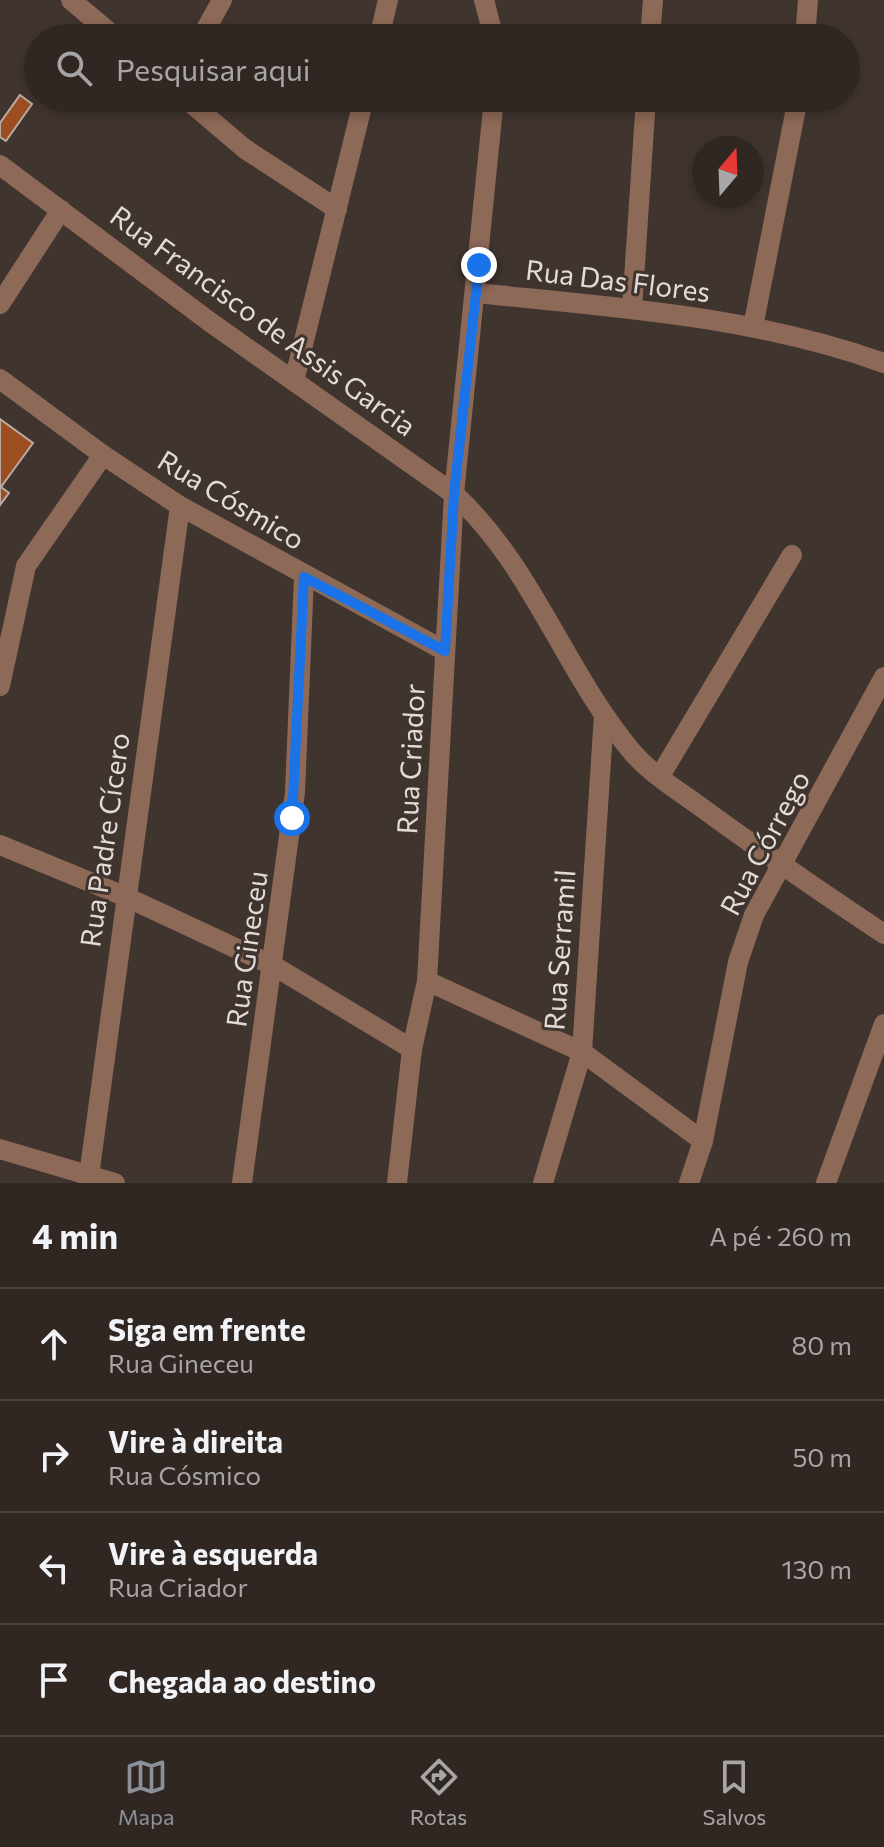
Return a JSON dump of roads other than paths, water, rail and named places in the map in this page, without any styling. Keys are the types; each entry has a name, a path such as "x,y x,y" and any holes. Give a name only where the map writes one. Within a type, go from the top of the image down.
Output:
{"street":[{"path":"71,0 99,24"},
{"path":"209,24 222,0"},
{"path":"382,24 388,0"},
{"path":"484,0 490,24"},
{"path":"651,24 653,0"},
{"path":"806,24 808,0"},
{"path":"201,112 245,149 337,209"},
{"path":"294,381 361,112"},
{"name":"Rua Criador","path":"397,1183 412,1049 427,981 454,494 493,112"},
{"path":"632,309 645,112"},
{"path":"753,327 795,112"},
{"name":"Rua Francisco de Assis Garcia","path":"0,165 454,494 479,517 535,598 604,715 635,755 782,867 884,934"},
{"path":"0,304 61,210"},
{"name":"Rua Das Flores","path":"476,293 632,309 753,327 884,363"},
{"name":"Rua Cósmico","path":"0,379 103,455 180,506 304,577 445,651"},
{"path":"0,686 3,647 26,566 103,455"},
{"name":"Rua Padre Cícero","path":"89,1179 124,896 180,506"},
{"path":"660,776 792,555"},
{"name":"Rua Gineceu","path":"242,1183 274,966 295,792 304,577"},
{"name":"Rua Córrego","path":"689,1183 703,1141 738,962 754,915 884,677"},
{"name":"Rua Serramil","path":"543,1183 582,1052 604,715"},
{"path":"0,845 124,896 274,966 412,1049"},
{"path":"427,981 582,1052 703,1141"},
{"path":"826,1183 884,1024"},
{"path":"0,1149 89,1179 115,1183"}]}
